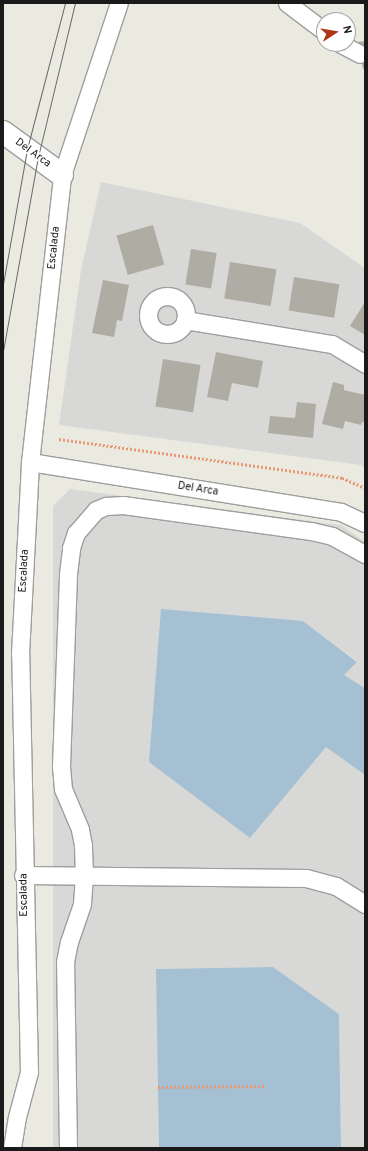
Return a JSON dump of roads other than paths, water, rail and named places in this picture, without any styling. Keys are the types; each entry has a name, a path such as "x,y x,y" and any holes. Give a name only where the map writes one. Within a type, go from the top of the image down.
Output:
{"street":[{"name":"Escalada","path":"12,1148 10,1118 27,1087 29,1072 20,654 30,462 62,175 119,3"},
{"path":"287,3 316,25"},
{"path":"356,52 360,54"},
{"name":"Del Arca","path":"3,132 62,175"},
{"path":"185,320 332,344 365,364"},
{"name":"Del Arca","path":"30,462 341,512 365,523"},
{"path":"68,1148 65,962 69,942 82,904 84,875 82,837 63,789 61,766 68,574 71,548 76,533 96,510 106,506 123,505 311,531 332,536 365,554"},
{"path":"24,875 306,878 336,886 365,904"}],"water":[{"path":"161,609 303,621 357,662 344,675 365,688 365,775 326,747 250,838 149,762"},
{"path":"273,967 339,1014 341,1148 159,1148 156,969"}],"tram line":[{"path":"3,284 27,149 65,3"},
{"path":"3,351 38,157 75,3"}]}
